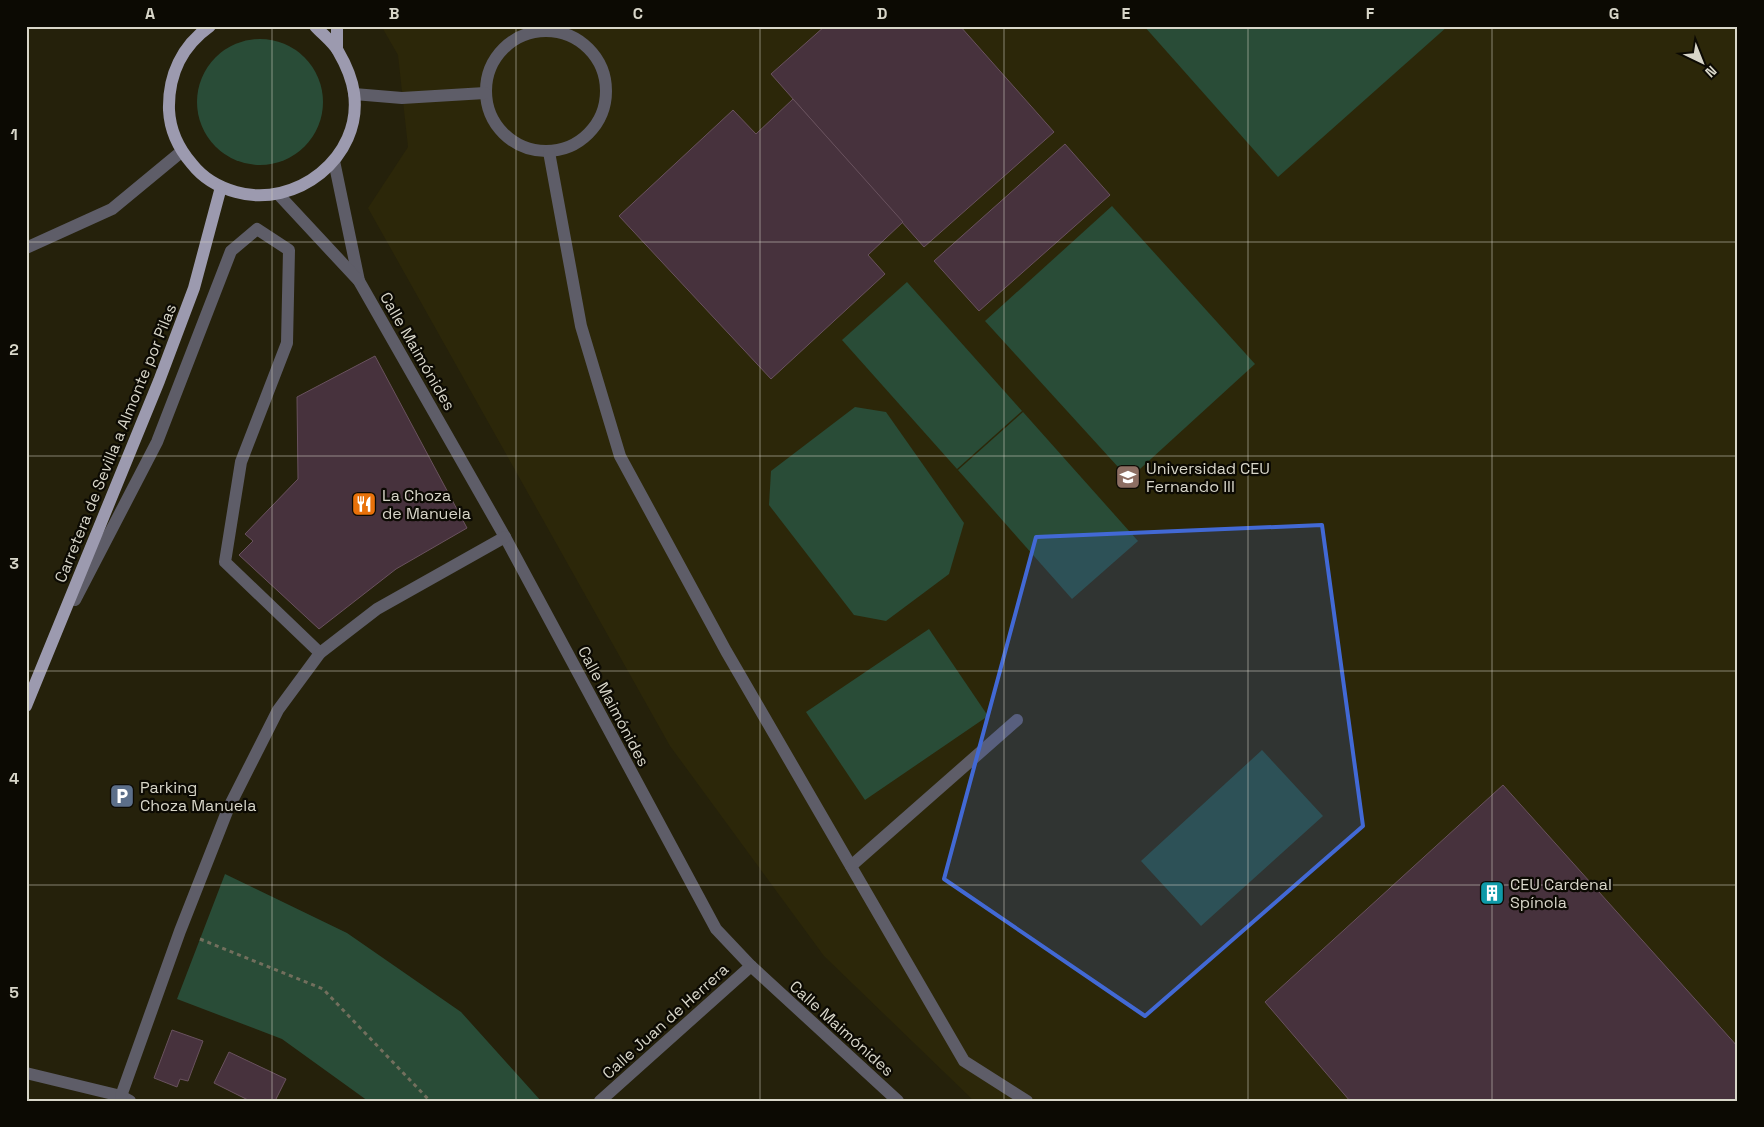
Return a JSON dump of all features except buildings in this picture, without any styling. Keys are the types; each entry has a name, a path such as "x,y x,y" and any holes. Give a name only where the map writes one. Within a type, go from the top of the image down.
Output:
{"main road":[{"path":"210,26 196,36 177,62 168,91 170,123 181,152 198,173 221,188 249,196 279,195 309,183 334,161 346,140 353,118 354,94 348,72 337,49 315,26"},
{"path":"337,26 337,49"},
{"name":"Carretera de Sevilla a Almonte por Pilas","path":"26,705 194,288 221,188"}],"street":[{"path":"532,29 566,33 584,43 598,58 606,78 607,99 600,120 587,136 569,147 549,152 530,150 512,142 498,128 489,111 485,93 488,74 496,56 509,42 532,29"},
{"path":"354,94 402,98 485,93"},
{"path":"26,248 112,209 181,152"},
{"path":"549,152 581,326 620,456 726,651 964,1061 1027,1101"},
{"name":"Calle Maimónides","path":"334,161 360,281"},
{"name":"Calle Maimónides","path":"279,195 360,281 505,536 716,929 751,966 898,1101"},
{"path":"51,644 157,442 231,251 257,229 289,250 287,343 241,462 225,562 320,653"},
{"path":"26,1073 125,1098 180,931 228,809 278,710 320,653 377,609 505,536"},
{"path":"850,866 1017,720"},
{"name":"Calle Juan de Herrera","path":"600,1101 751,966"}],"path":[{"path":"180,931 323,990 430,1101"}],"highlighted area":[{"path":"1322,525 1363,826 1145,1016 944,879 1036,537"}],"shaded area":[{"name":"Universidad CEU Fernando III","path":"384,26 1738,26 1738,1101 974,1101 824,956 670,746 368,208 408,147 398,55 383,29"}],"green space":[{"path":"1144,26 1448,26 1278,177"},
{"path":"260,39 284,44 304,58 318,78 323,102 318,126 304,146 284,160 260,165 236,160 216,146 202,126 197,102 202,78 216,58 236,44"},
{"path":"1112,206 1255,364 1129,479 985,321"},
{"path":"907,282 1022,411 957,469 842,340"},
{"path":"855,407 886,412 964,523 949,574 886,621 854,615 769,505 771,471"},
{"path":"1023,412 1138,541 1072,599 958,470"},
{"path":"929,629 988,716 865,800 806,712"},
{"path":"1262,750 1323,816 1201,926 1141,861"},
{"path":"225,874 347,933 461,1012 541,1101 368,1101 282,1039 177,999"}],"place":[{"name":"Universidad CEU Fernando III","path":"1128,477"},
{"name":"La Choza de Manuela","path":"364,504"},
{"name":"Parking Choza Manuela","path":"122,796"},
{"name":"CEU Cardenal Spínola","path":"1492,893"}]}
